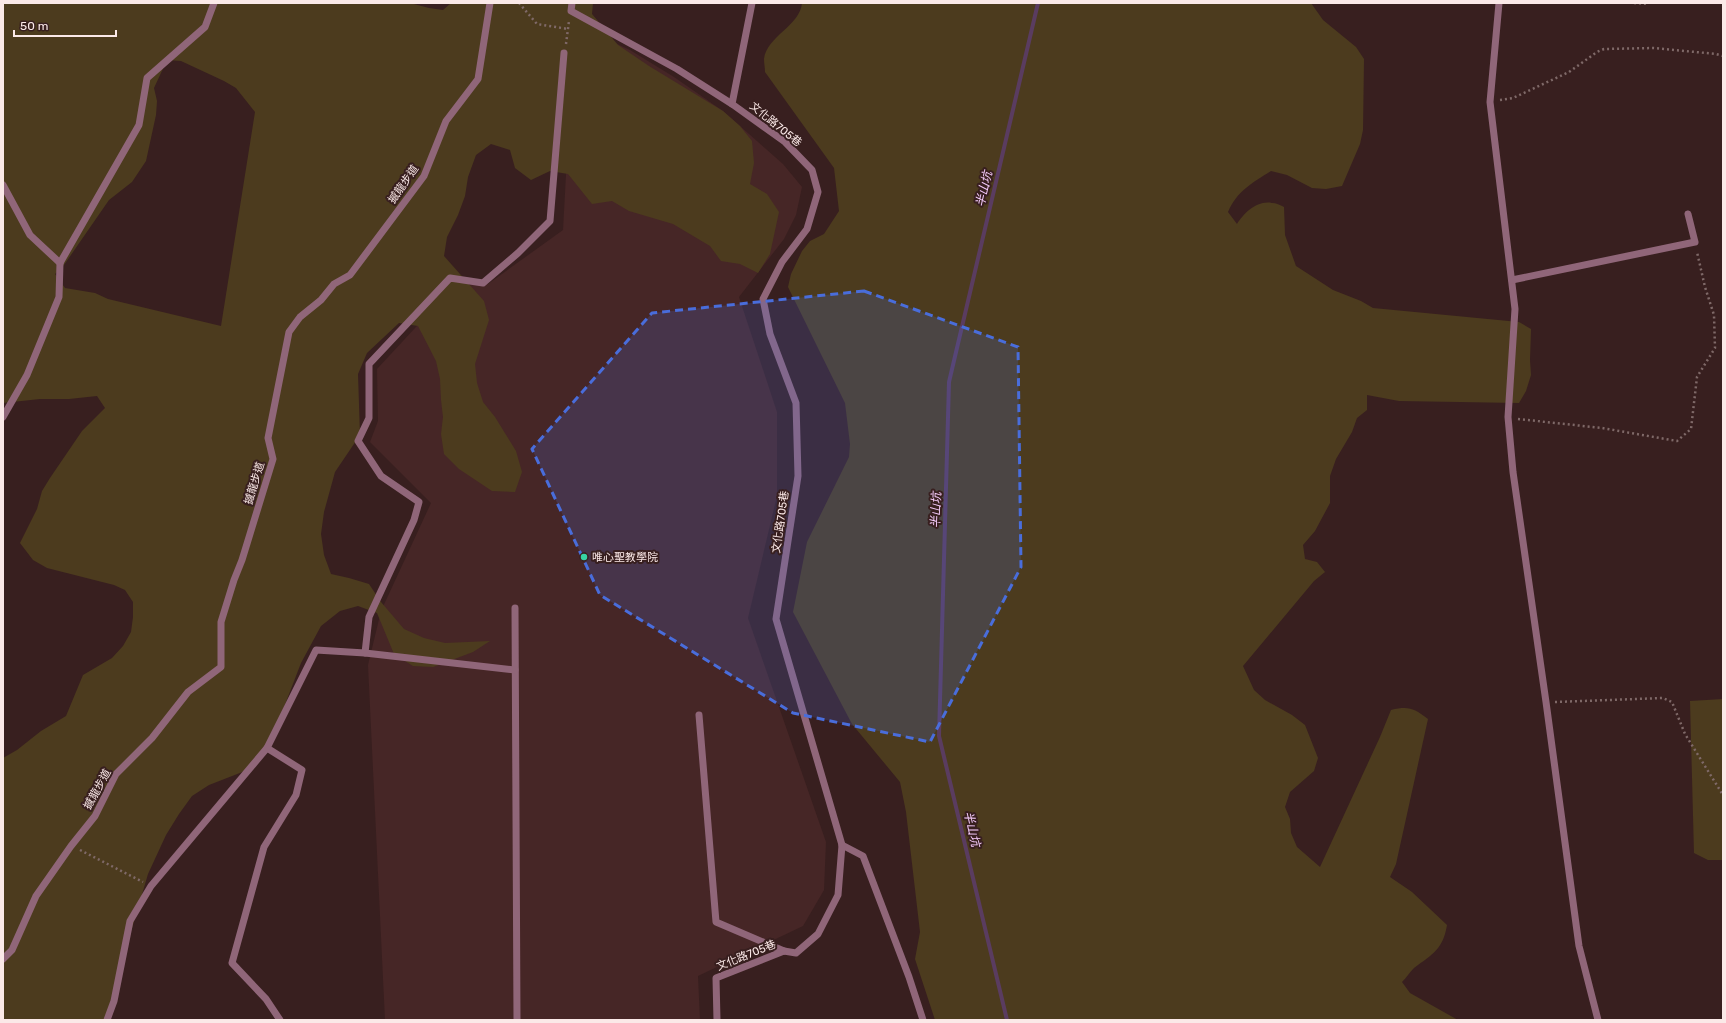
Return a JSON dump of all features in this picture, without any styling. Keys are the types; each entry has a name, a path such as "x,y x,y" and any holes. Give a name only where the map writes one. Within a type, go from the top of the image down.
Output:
{"lane":[{"path":"3,417 27,375 59,297 60,263 139,125 147,78 205,26 214,3"},
{"name":"撼龍步道","path":"3,959 12,950 36,896 71,846 95,816 116,774 152,738 188,692 221,667 221,622 273,459 268,438 289,332 300,316 321,300 334,284 350,275 424,176 446,120 478,79 490,3"},
{"name":"文化路705巷","path":"717,1020 716,978 784,951 796,953 818,934 838,895 842,845 776,619 798,476 796,403 770,334 763,299 782,262 807,229 818,192 812,170 785,142 732,104 752,3"},
{"path":"1499,3 1490,102 1515,309 1508,417 1513,472 1546,702 1578,946 1598,1020"},
{"path":"572,7 677,69 732,104"},
{"path":"366,653 369,617 414,520 419,502 381,476 358,441 369,418 368,364 450,278 483,282 518,253 550,221 564,53"},
{"path":"3,185 30,235 60,263"},
{"path":"1512,280 1694,242 1688,214"},
{"path":"515,608 517,1020"},
{"path":"107,1020 114,1001 130,921 151,886 267,748 316,650 366,653 515,670"},
{"path":"699,714 716,922 784,951"},
{"path":"267,748 302,770 296,795 264,847 232,963 266,999 280,1020"},
{"path":"842,845 863,856 909,977 923,1020"}],"path":[{"path":"519,3 537,24 568,29"},
{"path":"1634,3 1648,4"},
{"path":"564,53 572,7"},
{"path":"1490,102 1513,98 1569,72 1597,52 1604,49 1654,48 1723,56"},
{"path":"1508,417 1602,428 1678,441 1691,429 1697,377 1715,348 1714,315 1705,287 1694,242"},
{"path":"1546,702 1662,698 1672,702 1685,734 1723,795"},
{"path":"71,846 151,886"}],"highlighted area":[{"path":"864,291 1018,347 1021,567 930,742 793,713 600,595 532,449 652,313"}],"shaded area":[{"path":"3,3 410,3 443,10 451,3 593,3 592,14 618,45 649,66 723,111 740,126 752,141 754,163 750,184 767,194 779,212 770,254 758,273 740,264 721,261 710,246 673,224 629,211 612,201 592,204 568,174 550,171 531,180 515,168 510,150 491,144 476,155 468,177 465,196 458,215 447,237 444,256 484,301 489,320 475,364 477,383 483,402 495,417 516,451 522,472 515,492 492,491 459,469 444,454 441,434 443,417 440,379 436,361 418,326 399,323 367,353 358,374 360,435 335,472 324,512 321,534 324,555 331,574 369,584 381,602 404,629 424,638 445,643 490,641 473,652 433,667 413,666 394,654 377,613 358,606 340,611 321,626 301,663 274,733 250,769 209,785 192,796 166,835 148,874 105,1020 3,1020 3,758 17,750 41,731 66,716 83,675 112,658 123,646 131,632 133,602 125,590 114,585 47,568 33,560 20,543 37,509 42,491 50,478 82,431 105,408 97,396 69,399 40,399 3,403","holes":["167,60 181,61 236,88 255,112 221,326 108,299 95,293 65,288 55,274 64,265 109,200 132,182 146,161 156,115 157,101 154,88"]},
{"path":"802,3 1311,3 1323,20 1356,47 1364,59 1363,130 1360,144 1342,186 1326,189 1312,188 1287,175 1271,171 1246,188 1236,198 1228,212 1237,224 1247,212 1261,203 1274,203 1284,207 1285,235 1296,266 1333,290 1361,301 1373,308 1519,322 1531,329 1531,375 1526,391 1519,403 1399,401 1367,395 1367,410 1357,418 1352,432 1336,459 1330,476 1330,503 1315,531 1303,545 1305,559 1317,562 1325,572 1314,581 1243,666 1254,690 1265,700 1292,715 1305,725 1318,758 1314,771 1290,792 1285,807 1290,819 1291,833 1297,847 1320,867 1391,710 1407,708 1418,712 1428,719 1396,864 1390,877 1412,892 1447,925 1440,945 1427,959 1414,968 1402,982 1410,993 1458,1020 935,1020 915,959 920,932 906,812 900,782 852,724 793,612 807,542 849,457 850,444 845,403 788,287 791,274 802,251 810,241 824,234 839,211 834,168 765,72 764,59 766,51 777,37 796,18"},
{"name":"唯心聖教學院","path":"580,27 630,50 674,77 723,111 783,164 802,187 796,215 784,239 739,297 777,412 777,496 748,618 826,842 824,890 803,926 698,976 700,1020 385,1020 368,665 381,611 431,503 370,442 378,421 377,369 454,286 488,284 563,230 572,64"},
{"path":"1723,699 1723,860 1708,860 1694,853 1690,701"}],"waterway":[{"name":"半山坑","path":"1007,1020 939,736 949,382 1038,3"}],"place":[{"name":"唯心聖教學院","path":"584,557"}]}
